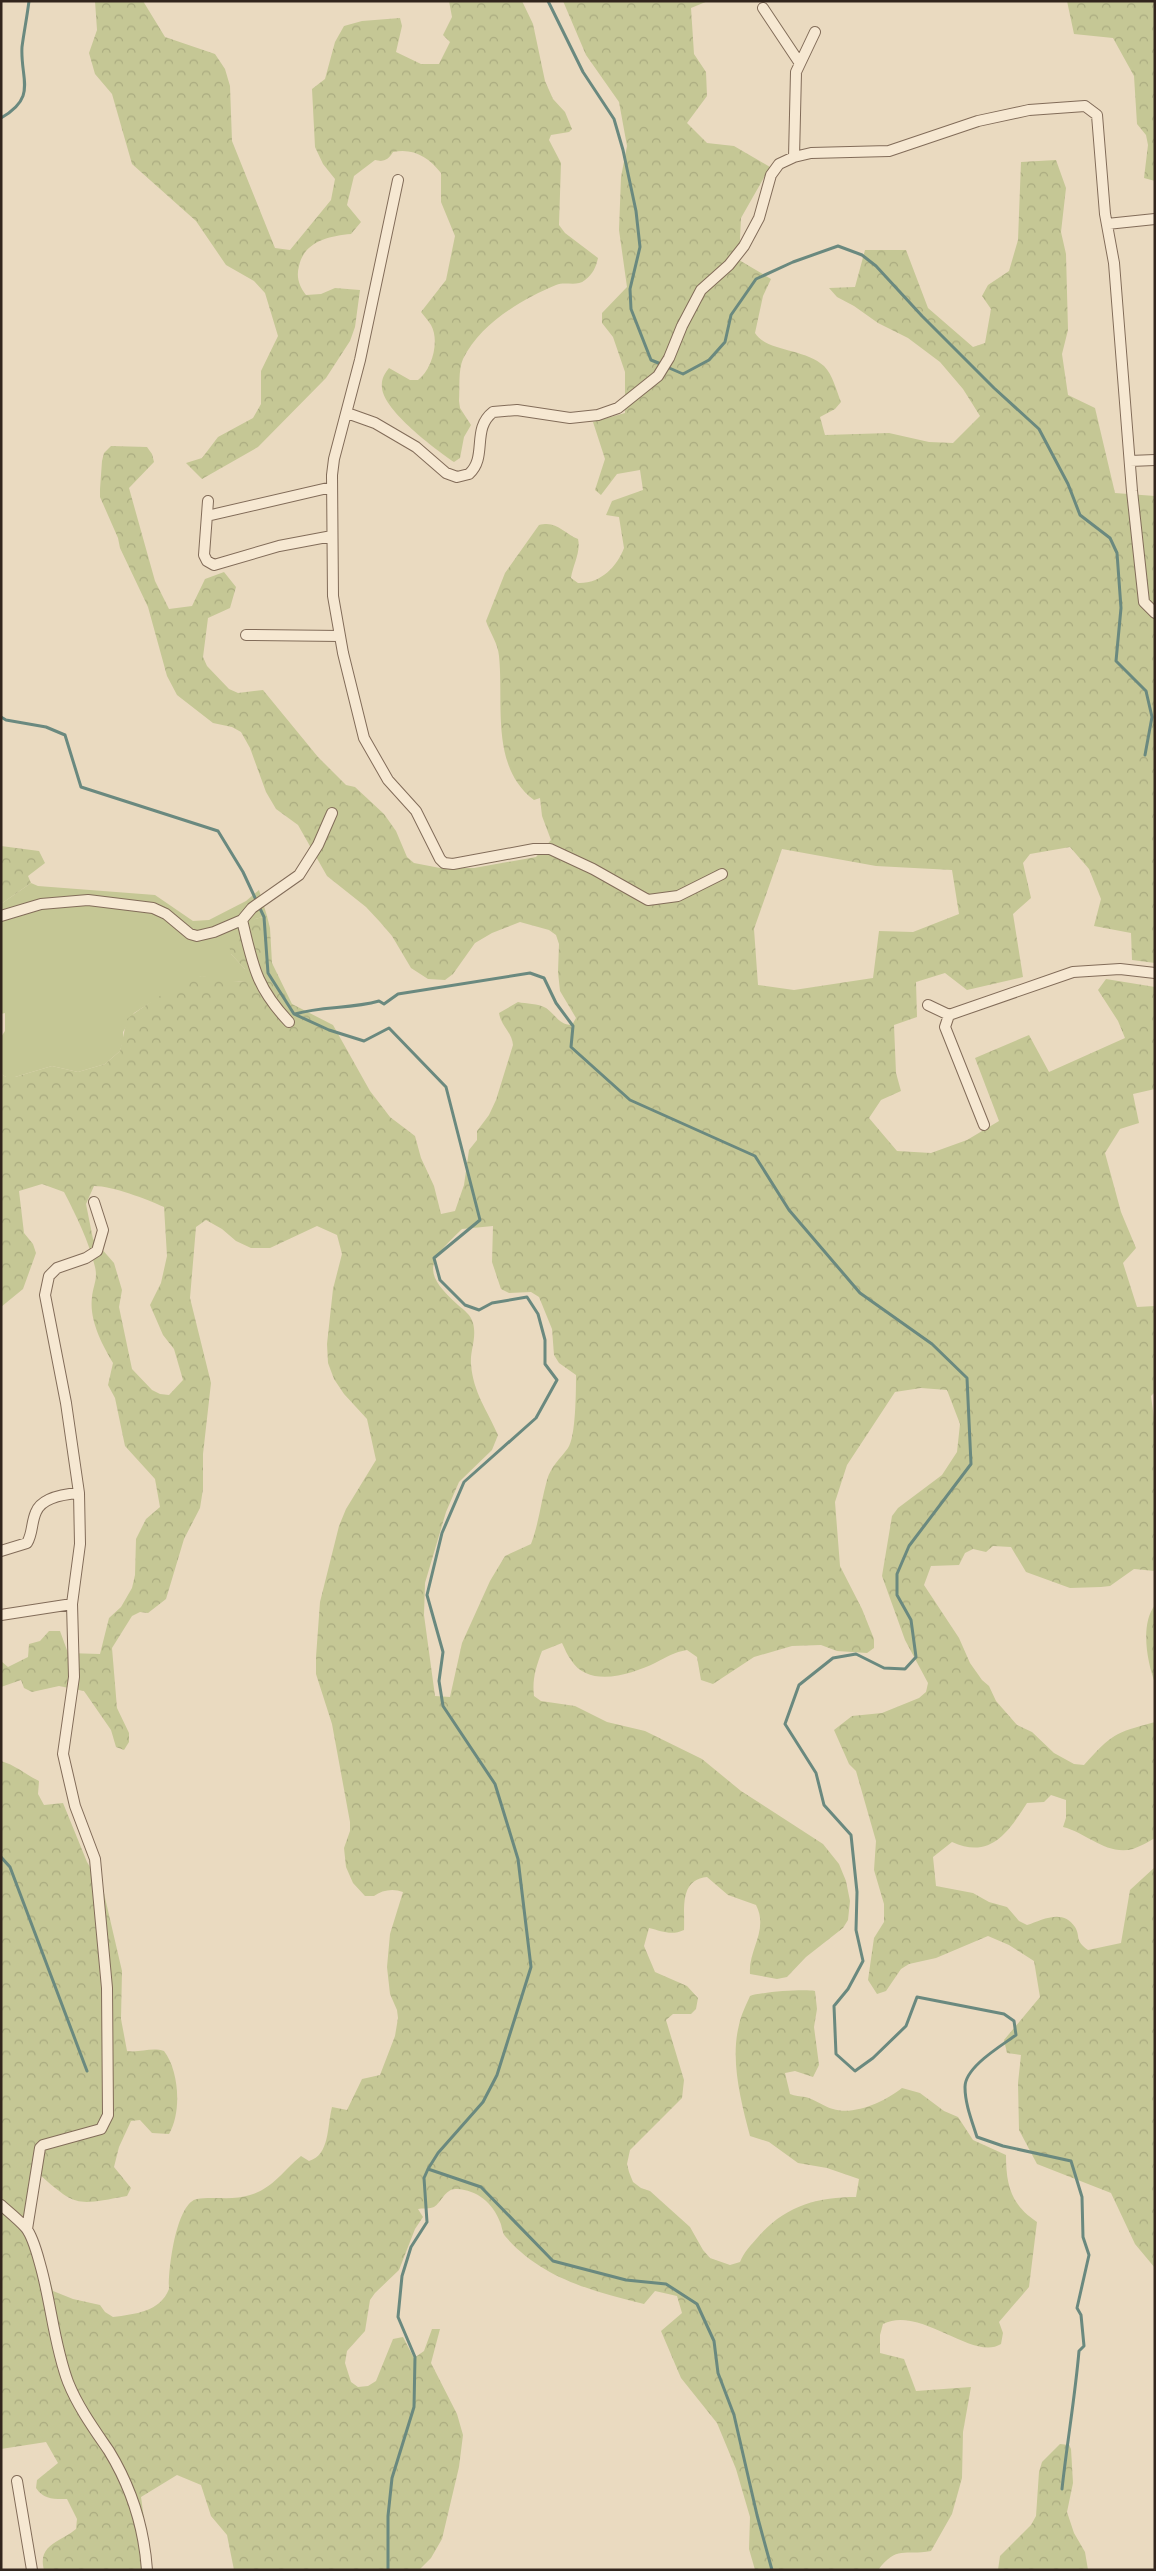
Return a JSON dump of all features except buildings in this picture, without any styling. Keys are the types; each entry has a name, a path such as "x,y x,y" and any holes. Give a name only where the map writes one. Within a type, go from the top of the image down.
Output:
{"street":[{"path":"763,8 799,62"},
{"path":"794,157 795,83 799,62 815,32"},
{"path":"347,413 375,423 416,447 446,473 463,477 469,474 476,466 482,424 493,412 517,410 570,418 598,415 618,408 658,376 669,358 682,326 701,290 729,265 744,246 759,218 770,175 779,164 794,157 834,151 871,153 889,151 986,120 1030,110 1085,106 1097,115 1107,224 1114,263 1130,461 1144,602 1155,613"},
{"path":"398,180 347,413 334,458 332,487 333,596 340,636 364,738 369,749 388,780 416,811 444,863 453,864 534,849 550,850 593,869 648,900 678,896 722,874"},
{"path":"1107,224 1155,218"},
{"path":"1130,461 1155,460"},
{"path":"207,516 332,487"},
{"path":"208,501 204,555 207,561 214,565 279,546 332,536"},
{"path":"246,635 340,636"},
{"path":"1,916 41,904 88,900 153,908 166,914 190,934 197,936 214,932 242,920 252,908 299,875 318,845 332,813"},
{"path":"242,920 258,980 270,1002 289,1022"},
{"path":"928,1005 949,1016 1073,972 1120,969 1155,973"},
{"path":"949,1016 945,1027 984,1125"},
{"path":"27,2229 40,2148 43,2145 101,2129 108,2115 107,1988 95,1859 75,1806 63,1754 74,1677 72,1604 80,1544 79,1493 66,1403 45,1294 49,1276 57,1268 86,1258 97,1251 103,1230 94,1202"},
{"path":"1,1551 27,1543 32,1534 36,1512 40,1506 59,1495 79,1493"},
{"path":"1,1615 72,1604"},
{"path":"1,2205 27,2229 37,2253 49,2295 61,2360 68,2382 79,2406 112,2458 129,2490 146,2550 147,2570"},
{"path":"17,2481 32,2570"}],"green space":[{"path":"95,1 143,1 165,37 215,54 225,69 230,86 232,141 275,248 290,250 331,200 335,179 323,164 315,147 312,89 325,79 335,42 344,26 362,21 400,18 402,26 396,52 421,64 439,64 450,42 443,35 452,17 449,1 522,1 533,24 545,81 553,99 565,112 572,129 569,132 551,135 549,140 561,163 559,225 565,233 598,258 594,270 585,280 578,283 556,285 516,305 491,324 470,346 461,363 459,401 460,408 471,425 464,437 460,458 454,462 412,429 391,407 382,388 383,377 389,368 410,380 418,380 431,362 435,347 434,332 430,323 421,312 446,280 455,236 441,202 441,173 426,158 408,151 401,151 393,152 386,160 375,160 354,176 347,205 361,222 351,234 334,236 312,246 306,251 299,266 299,281 306,295 321,294 335,288 360,290 355,327 350,341 326,378 258,447 202,479 186,463 202,458 218,437 253,418 261,404 261,371 278,336 265,293 254,281 226,265 196,221 132,164 112,94 95,74 89,53 97,30"},
{"path":"563,1 708,1 691,8 694,54 706,72 707,96 687,123 707,143 734,146 770,167 741,218 739,260 771,279 763,296 755,333 768,344 816,360 824,366 832,378 841,402 835,409 820,417 825,435 889,433 929,442 953,443 980,416 963,389 940,362 908,338 878,323 854,306 837,297 829,288 855,287 865,250 906,250 928,308 973,347 985,343 991,309 982,296 988,285 1009,271 1018,240 1021,162 1056,160 1066,188 1061,232 1066,254 1068,330 1062,354 1068,395 1095,408 1115,493 1155,496 1155,963 1132,960 1131,933 1094,926 1101,899 1089,869 1070,847 1030,854 1023,863 1031,898 1013,914 1023,977 967,990 945,973 916,982 917,1017 894,1025 896,1073 901,1091 881,1100 869,1118 897,1151 931,1153 967,1140 999,1121 975,1058 1029,1035 1049,1072 1125,1038 1118,1021 1098,990 1106,979 1155,987 1155,1089 1133,1094 1139,1123 1120,1129 1105,1153 1121,1212 1136,1248 1123,1263 1137,1307 1155,1306 1155,1392 1151,1396 1155,1425 1155,1571 1134,1569 1110,1586 1070,1588 1026,1572 1011,1547 993,1546 986,1552 973,1549 965,1553 959,1565 931,1566 924,1585 959,1638 970,1663 982,1680 989,1686 996,1701 1017,1725 1032,1732 1054,1753 1074,1764 1084,1765 1101,1747 1115,1736 1155,1722 1155,1838 1133,1849 1124,1850 1106,1847 1063,1827 1066,1818 1066,1800 1051,1795 1044,1802 1027,1803 1006,1832 988,1845 966,1847 952,1842 933,1857 936,1886 973,1893 989,1902 1007,1907 1019,1921 1027,1925 1046,1918 1065,1918 1075,1927 1079,1941 1088,1950 1121,1943 1130,1890 1155,1867 1155,2268 1135,2244 1111,2193 1037,2164 1019,2130 1018,2083 1021,2055 1007,2053 1004,2040 1040,1997 1034,1961 1009,1945 988,1936 936,1958 909,1964 901,1969 886,1991 877,1994 868,1980 874,1938 884,1922 884,1904 874,1870 876,1841 856,1771 849,1764 834,1730 852,1716 882,1713 919,1698 926,1692 928,1683 905,1640 882,1576 892,1516 898,1508 942,1475 957,1452 960,1424 947,1390 921,1388 895,1392 847,1465 835,1502 840,1566 862,1609 874,1639 874,1648 867,1653 837,1651 821,1645 792,1646 754,1657 713,1684 701,1680 697,1657 687,1650 674,1653 655,1663 623,1675 599,1677 579,1669 570,1658 562,1643 542,1651 535,1673 534,1696 541,1701 575,1706 607,1722 645,1731 702,1759 741,1791 823,1844 839,1864 846,1881 850,1901 848,1920 843,1928 806,1957 787,1977 777,1979 750,1974 750,1965 760,1923 756,1905 728,1895 707,1877 698,1879 688,1889 684,1904 684,1930 671,1933 649,1928 644,1946 655,1972 687,1986 698,1998 696,2009 691,2014 673,2014 666,2020 684,2080 682,2098 630,2150 627,2164 633,2182 641,2188 650,2191 690,2227 703,2250 710,2258 730,2265 740,2262 758,2237 779,2218 803,2205 815,2201 856,2197 859,2179 827,2168 798,2163 769,2142 750,2136 740,2095 736,2052 739,2025 750,1996 782,1991 815,1991 817,2009 814,2027 819,2065 813,2077 795,2071 785,2073 790,2094 809,2098 841,2111 869,2106 887,2098 902,2088 920,2093 944,2111 958,2117 973,2140 1006,2155 1007,2176 1012,2193 1021,2209 1037,2222 1029,2287 999,2322 1003,2333 1001,2344 989,2348 976,2346 930,2327 898,2320 883,2324 880,2335 880,2353 904,2359 916,2391 971,2387 963,2432 962,2478 952,2514 931,2551 896,2554 878,2570 755,2570 749,2549 750,2517 736,2469 717,2423 681,2378 661,2331 682,2313 677,2296 655,2291 644,2304 587,2288 551,2273 535,2263 505,2236 497,2215 489,2203 471,2192 453,2189 434,2207 418,2209 423,2217 415,2229 399,2270 370,2300 365,2331 347,2351 345,2363 351,2382 358,2387 368,2386 376,2381 393,2339 403,2337 414,2358 424,2351 432,2329 440,2329 431,2363 457,2414 463,2435 459,2467 442,2539 431,2558 419,2570 234,2570 227,2535 211,2516 201,2485 177,2475 141,2497 151,2570 44,2570 44,2554 47,2549 76,2529 77,2519 67,2499 46,2497 36,2488 37,2480 58,2463 46,2442 1,2449 1,1761 39,1781 38,1794 44,1805 63,1803 87,1862 103,1889 122,1971 121,2019 127,2051 164,2051 169,2059 176,2080 176,2114 169,2134 152,2133 140,2120 131,2121 119,2147 114,2167 131,2188 127,2196 97,2201 78,2201 62,2193 39,2174 29,2180 26,2218 43,2255 53,2291 73,2299 100,2305 105,2312 113,2317 130,2315 146,2310 160,2303 165,2297 169,2289 170,2267 175,2238 184,2212 190,2203 197,2199 237,2198 258,2192 271,2184 301,2156 309,2161 316,2158 324,2146 332,2107 347,2110 362,2079 380,2075 395,2036 398,2018 397,2010 390,1994 387,1967 390,1934 403,1892 388,1890 374,1896 365,1896 353,1883 346,1867 344,1848 350,1831 350,1822 332,1724 316,1674 320,1602 339,1526 346,1509 376,1460 367,1419 344,1394 334,1379 328,1363 327,1344 333,1289 342,1254 337,1235 317,1226 270,1248 251,1248 236,1241 222,1229 206,1220 196,1227 190,1298 211,1383 203,1454 203,1489 200,1508 184,1539 166,1599 148,1613 140,1612 132,1616 112,1648 117,1708 129,1733 129,1742 124,1750 116,1747 111,1730 84,1691 59,1686 32,1692 24,1688 21,1680 1,1687 1,1661 8,1667 28,1657 29,1644 40,1641 49,1631 60,1631 68,1653 100,1654 109,1618 121,1607 132,1588 135,1575 136,1539 146,1519 160,1507 155,1479 125,1446 115,1398 108,1385 113,1363 101,1340 92,1314 92,1297 96,1271 86,1238 64,1192 42,1184 19,1191 24,1233 33,1244 36,1253 23,1289 1,1307 1,1074 6,1077 15,1077 52,1066 78,1072 105,1064 120,1051 127,1019 175,987 195,977 202,976 245,981 245,969 231,954 227,937 255,919 267,916 270,928 272,963 292,1004 333,1025 370,1091 390,1117 415,1136 421,1158 434,1186 441,1214 455,1211 464,1185 469,1150 477,1140 477,1131 489,1115 496,1100 513,1045 511,1036 502,1022 499,1013 518,1002 543,1006 568,1025 572,1025 576,1018 560,991 558,972 559,944 556,935 549,930 520,922 492,933 475,943 453,974 445,980 428,979 411,968 392,936 366,907 327,876 298,825 276,809 266,792 250,748 241,732 232,727 213,723 177,695 167,676 148,607 120,548 118,538 100,497 102,461 104,453 111,446 147,447 152,454 154,462 129,488 155,581 169,609 192,606 205,579 224,572 236,587 230,608 208,618 203,657 207,666 229,689 238,693 263,690 318,757 346,785 355,787 384,814 396,831 407,857 414,863 440,868 474,868 536,857 551,840 542,816 540,798 534,800 520,786 511,770 505,753 502,734 498,651 486,621 505,573 539,525 551,524 578,539 578,554 571,578 578,583 593,581 607,573 617,562 624,548 619,517 606,515 612,501 643,490 640,470 617,474 601,495 595,490 605,459 593,422 625,413 625,372 613,337 602,323 602,313 627,287 619,230 621,177 627,146 619,102 586,55","holes":["782,849 876,866 952,870 959,914 913,932 879,931 873,978 794,990 758,985 754,929","94,1186 120,1191 164,1207 167,1256 161,1283 150,1305 163,1335 174,1349 183,1380 169,1395 160,1394 152,1390 132,1369 119,1307 122,1290 114,1263 93,1239 86,1204","493,1226 492,1262 501,1289 509,1293 531,1292 539,1297 552,1329 554,1355 559,1363 576,1375 576,1391 571,1442 549,1475 531,1544 505,1556 490,1581 462,1643 450,1697 435,1696 424,1615 425,1583 446,1512 459,1482 492,1450 498,1435 481,1401 472,1374 471,1359 474,1334 472,1320 446,1293 434,1274 433,1266 436,1258 462,1229"]},
{"path":"1067,1 1155,1 1155,181 1144,178 1148,145 1146,135 1137,124 1134,76 1113,38 1074,34"},
{"path":"1,846 39,851 45,863 28,876 31,883 1,904"},
{"path":"31,883 38,886 155,895 193,921 209,920 246,901 259,890 267,916 255,919 231,954 245,969 246,981 232,982 201,976 150,1003 134,1013 123,1032 120,1051 105,1064 78,1072 52,1066 15,1077 6,1077 1,1074 1,1037 5,1031 5,1013 1,1014 1,904"},
{"path":"1155,1605 1155,1683 1146,1643 1146,1632 1150,1613"},
{"path":"1060,2444 1069,2445 1071,2449 1073,2483 1067,2512 1074,2533 1085,2552 1088,2570 998,2570 1000,2556 1031,2525 1036,2516 1039,2472 1042,2462"}],"waterway":[{"path":"1,118 20,103 25,87 22,47 29,1"},
{"path":"548,1 583,72 614,119 623,150 636,211 640,247 630,289 631,309 651,360 661,364"},
{"path":"667,367 683,374 709,360 725,342 731,315 756,279 793,262 838,246 862,255 876,266 922,316 994,388 1039,429 1068,484 1080,515 1110,538 1117,553 1121,608 1116,661 1146,691 1152,717 1145,755"},
{"path":"1,717 6,720 46,727 65,735 81,787 218,831 243,872 264,917 268,973 294,1014 329,1030 364,1041 389,1028 446,1087 480,1220 434,1258 440,1280 465,1305 479,1310 492,1303 527,1297 538,1314 545,1340 545,1364 557,1380 536,1418 464,1482 442,1533 427,1595 443,1652 439,1681 443,1706 495,1784 518,1859 531,1967 497,2075 483,2102 438,2153 428,2169 481,2187 553,2261 626,2280 666,2284 697,2304 714,2341 718,2373 734,2415 772,2570"},
{"path":"295,1014 379,1001 384,1004 398,994 530,973 544,978 556,1003 573,1026 571,1047 630,1100 755,1156 789,1210 860,1293 932,1344 967,1378 971,1464 909,1546 897,1574 897,1595 911,1620 916,1657 905,1669 884,1668 856,1654 833,1658 799,1685 785,1724 816,1773 824,1805 851,1835 857,1892 856,1930 863,1961 848,1989 834,2006 836,2054 855,2071 873,2058 906,2026 917,1997 1004,2014 1014,2021 1016,2035 977,2065 967,2079 965,2087 966,2100 977,2137 1003,2146 1071,2161 1082,2197 1083,2237 1089,2255 1077,2308 1081,2315 1084,2346 1079,2351 1062,2489"},
{"path":"1,1857 10,1867 87,2071"},
{"path":"388,2570 388,2516 392,2478 414,2407 415,2357 398,2317 402,2276 411,2247 427,2222 424,2178 428,2169"}]}
